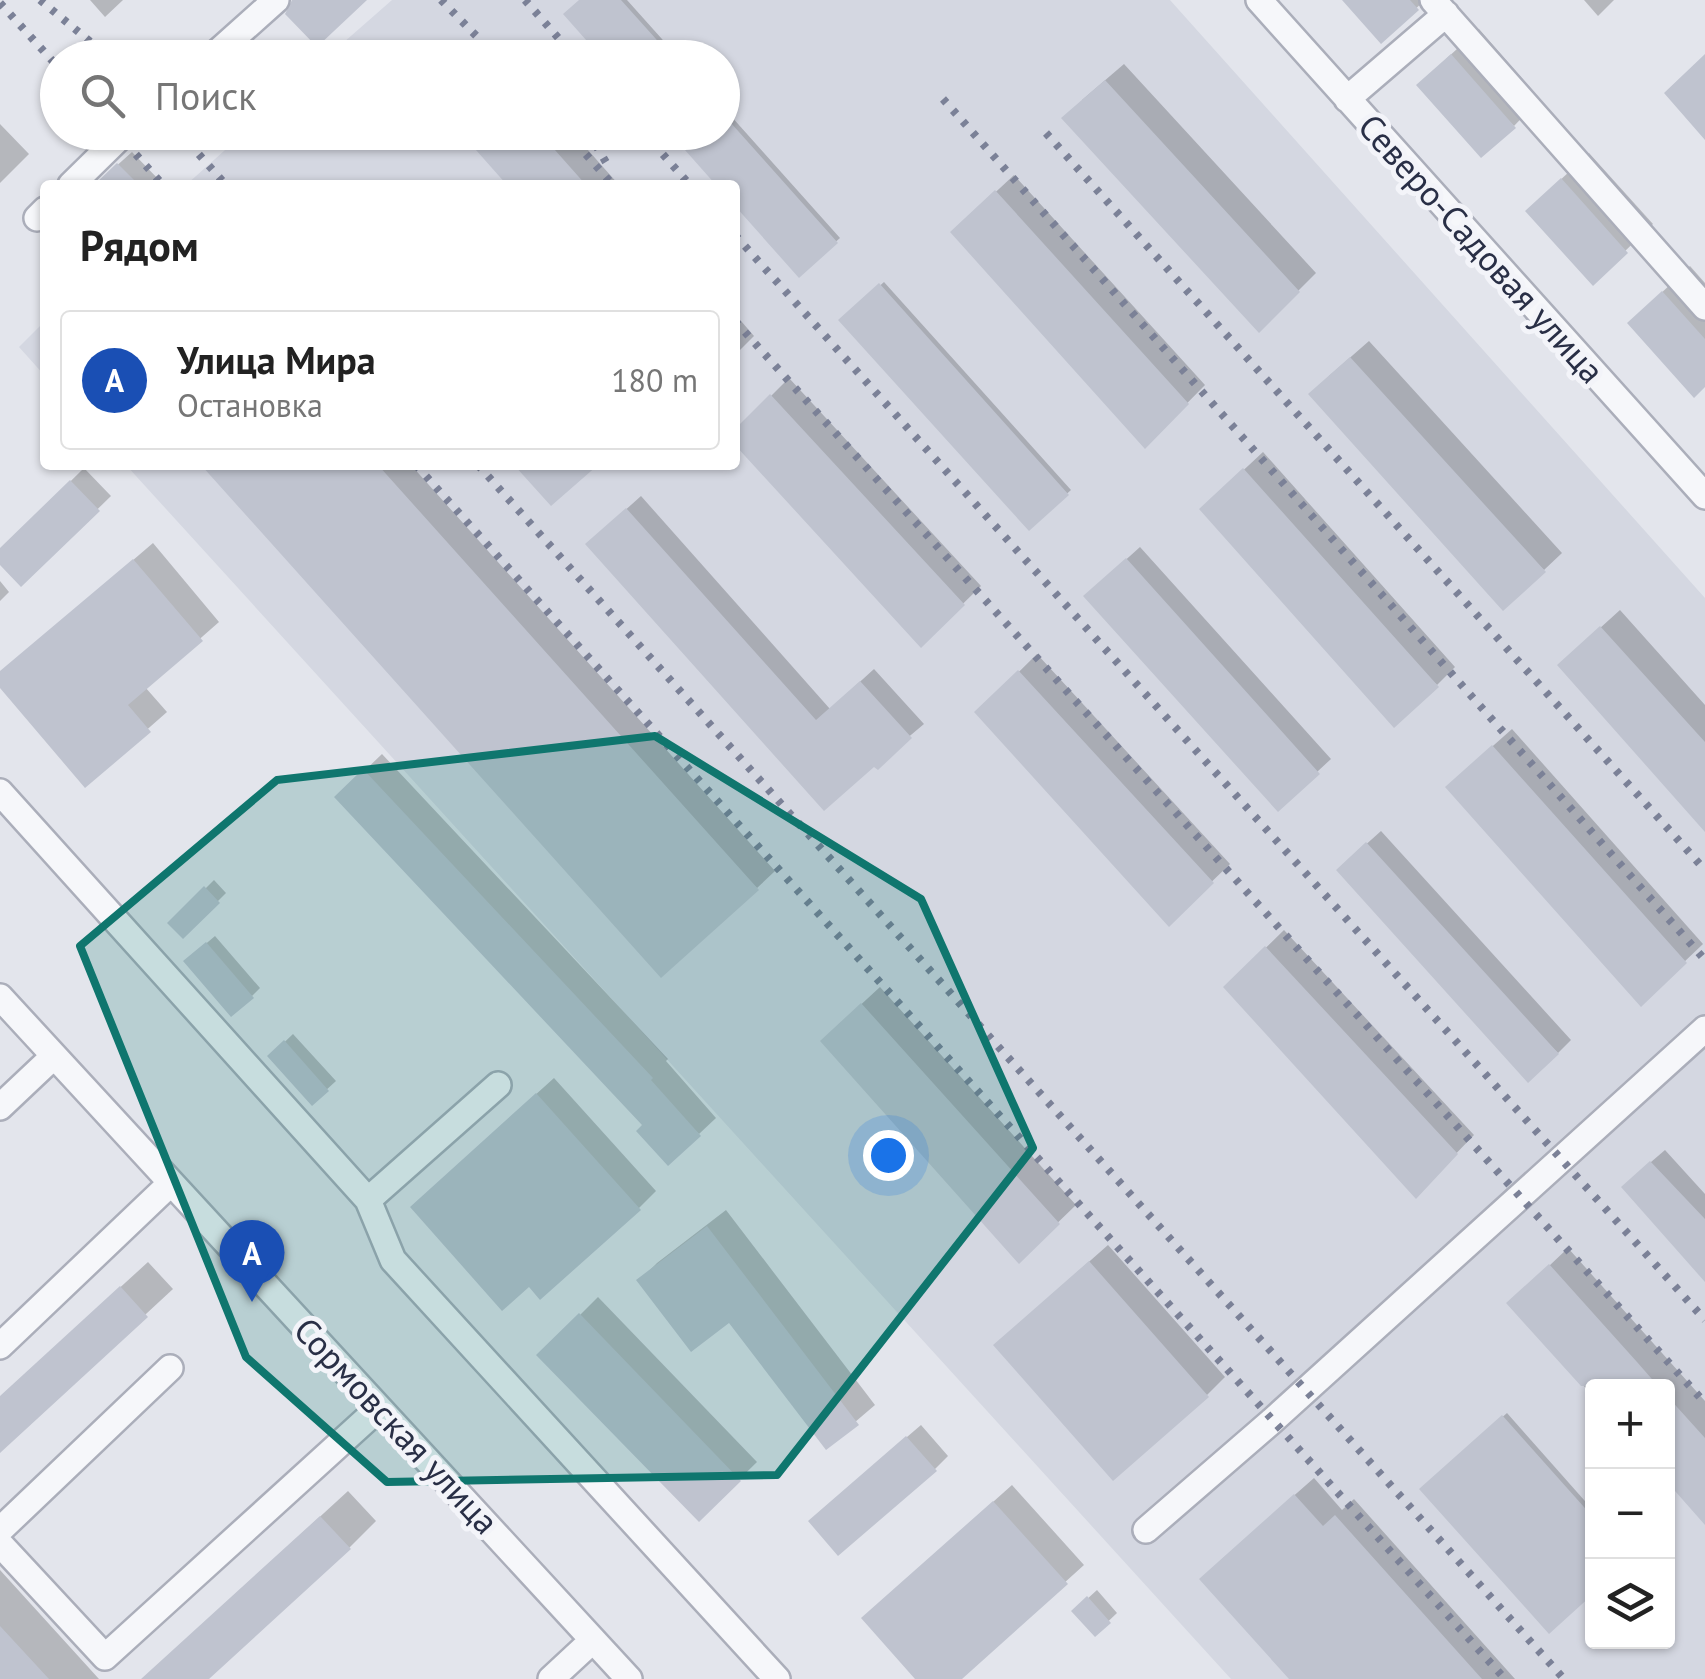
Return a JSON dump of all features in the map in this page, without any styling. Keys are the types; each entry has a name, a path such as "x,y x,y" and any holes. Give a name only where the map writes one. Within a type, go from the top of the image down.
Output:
{"street":[{"path":"231,40 276,0"},
{"name":"Северо-Садовая улица","path":"1259,0 1705,496"},
{"path":"1347,99 1438,4 1705,307"},
{"path":"75,180 106,150"},
{"path":"0,792 368,1200 393,1260 777,1679"},
{"name":"Сормовская улица","path":"0,997 629,1679"},
{"path":"1146,1530 1705,1028"},
{"path":"0,1107 54,1056"},
{"path":"368,1200 498,1084"},
{"path":"0,1346 171,1183"},
{"path":"0,1530 170,1368"},
{"path":"0,1544 101,1668 379,1408"},
{"path":"551,1679 593,1640"}],"highlighted area":[{"path":"655,736 921,899 1033,1148 777,1475 387,1482 246,1357 80,946 277,780"}],"shaded area":[{"path":"392,0 1170,0 1705,598 1705,1679 1231,1679 131,470 740,470 740,180 192,180 225,150 740,150 740,40 346,40"},
{"path":"40,326 40,370 19,347"}],"building":[{"path":"292,0 367,0 324,40 310,40 285,14"},
{"path":"579,0 621,0 657,40 586,40 563,14"},
{"path":"1342,0 1410,0 1419,10 1381,44"},
{"path":"1451,54 1516,128 1481,158 1416,85"},
{"path":"1705,54 1705,140 1664,93"},
{"path":"1105,80 1300,292 1259,333 1061,118"},
{"path":"740,133 838,243 799,278 740,212 740,180 712,180 685,150 740,150"},
{"path":"476,150 555,150 582,180 503,180"},
{"path":"117,163 134,180 99,180"},
{"path":"1561,178 1628,253 1593,286 1525,211"},
{"path":"995,190 1189,404 1145,449 950,232"},
{"path":"879,283 1069,495 1029,531 838,320"},
{"path":"1662,291 1705,339 1705,387 1694,398 1627,323"},
{"path":"1350,357 1546,572 1503,611 1308,394"},
{"path":"770,394 965,605 921,648 740,450 740,424"},
{"path":"1243,468 1439,687 1394,728 1199,509"},
{"path":"205,470 382,470 759,890 661,978"},
{"path":"519,470 592,470 551,506"},
{"path":"70,480 100,511 21,587 0,565 0,548"},
{"path":"626,508 816,720 860,681 912,738 824,811 585,544"},
{"path":"1126,558 1320,774 1278,812 1083,596"},
{"path":"133,559 203,641 128,705 151,732 85,788 0,688 0,671"},
{"path":"1600,626 1705,742 1705,832 1557,665"},
{"path":"1018,670 1214,883 1169,927 974,712"},
{"path":"1492,745 1687,963 1641,1007 1445,787"},
{"path":"363,769 653,1078 701,1136 668,1166 636,1131 642,1125 334,797"},
{"path":"1366,842 1559,1054 1528,1083 1336,870"},
{"path":"204,886 220,903 183,939 167,923"},
{"path":"206,942 254,998 231,1017 183,961"},
{"path":"1265,946 1458,1154 1416,1199 1223,987"},
{"path":"861,1003 1060,1224 1019,1264 820,1041"},
{"path":"284,1040 329,1091 312,1106 267,1056"},
{"path":"536,1093 641,1210 540,1300 529,1287 502,1311 410,1207"},
{"path":"1650,1161 1705,1219 1705,1282 1621,1187"},
{"path":"707,1226 859,1425 826,1450 729,1323 691,1352 636,1280"},
{"path":"1089,1261 1209,1397 1113,1481 993,1345"},
{"path":"1549,1264 1652,1379 1585,1379 1585,1386 1581,1386 1506,1303"},
{"path":"120,1286 148,1317 0,1453 0,1396"},
{"path":"579,1313 741,1481 699,1522 536,1355"},
{"path":"1675,1405 1705,1438 1705,1525 1675,1491"},
{"path":"1502,1415 1585,1508 1585,1601 1549,1634 1419,1489"},
{"path":"906,1436 937,1471 838,1556 808,1521"},
{"path":"1294,1494 1323,1526 1335,1515 1482,1679 1289,1679 1199,1579"},
{"path":"993,1501 1068,1584 962,1679 915,1679 861,1618"},
{"path":"320,1516 351,1549 209,1679 141,1679"},
{"path":"1087,1596 1111,1623 1095,1637 1071,1611"},
{"path":"0,1626 49,1679 0,1679"}],"railway":[{"path":"40,0 88,40"},
{"path":"441,0 480,40"},
{"path":"525,0 560,40"},
{"path":"0,3 40,47"},
{"path":"943,99 1705,960"},
{"path":"1046,133 1705,870"},
{"path":"132,150 159,180"},
{"path":"195,150 222,180"},
{"path":"582,150 609,180"},
{"path":"599,150 607,164"},
{"path":"659,150 686,180"},
{"path":"740,241 1705,1320"},
{"path":"740,327 1705,1403"},
{"path":"420,470 1505,1679"},
{"path":"482,470 1564,1679"}],"place":[{"name":"Улица Мира","path":"252,1302"}]}
